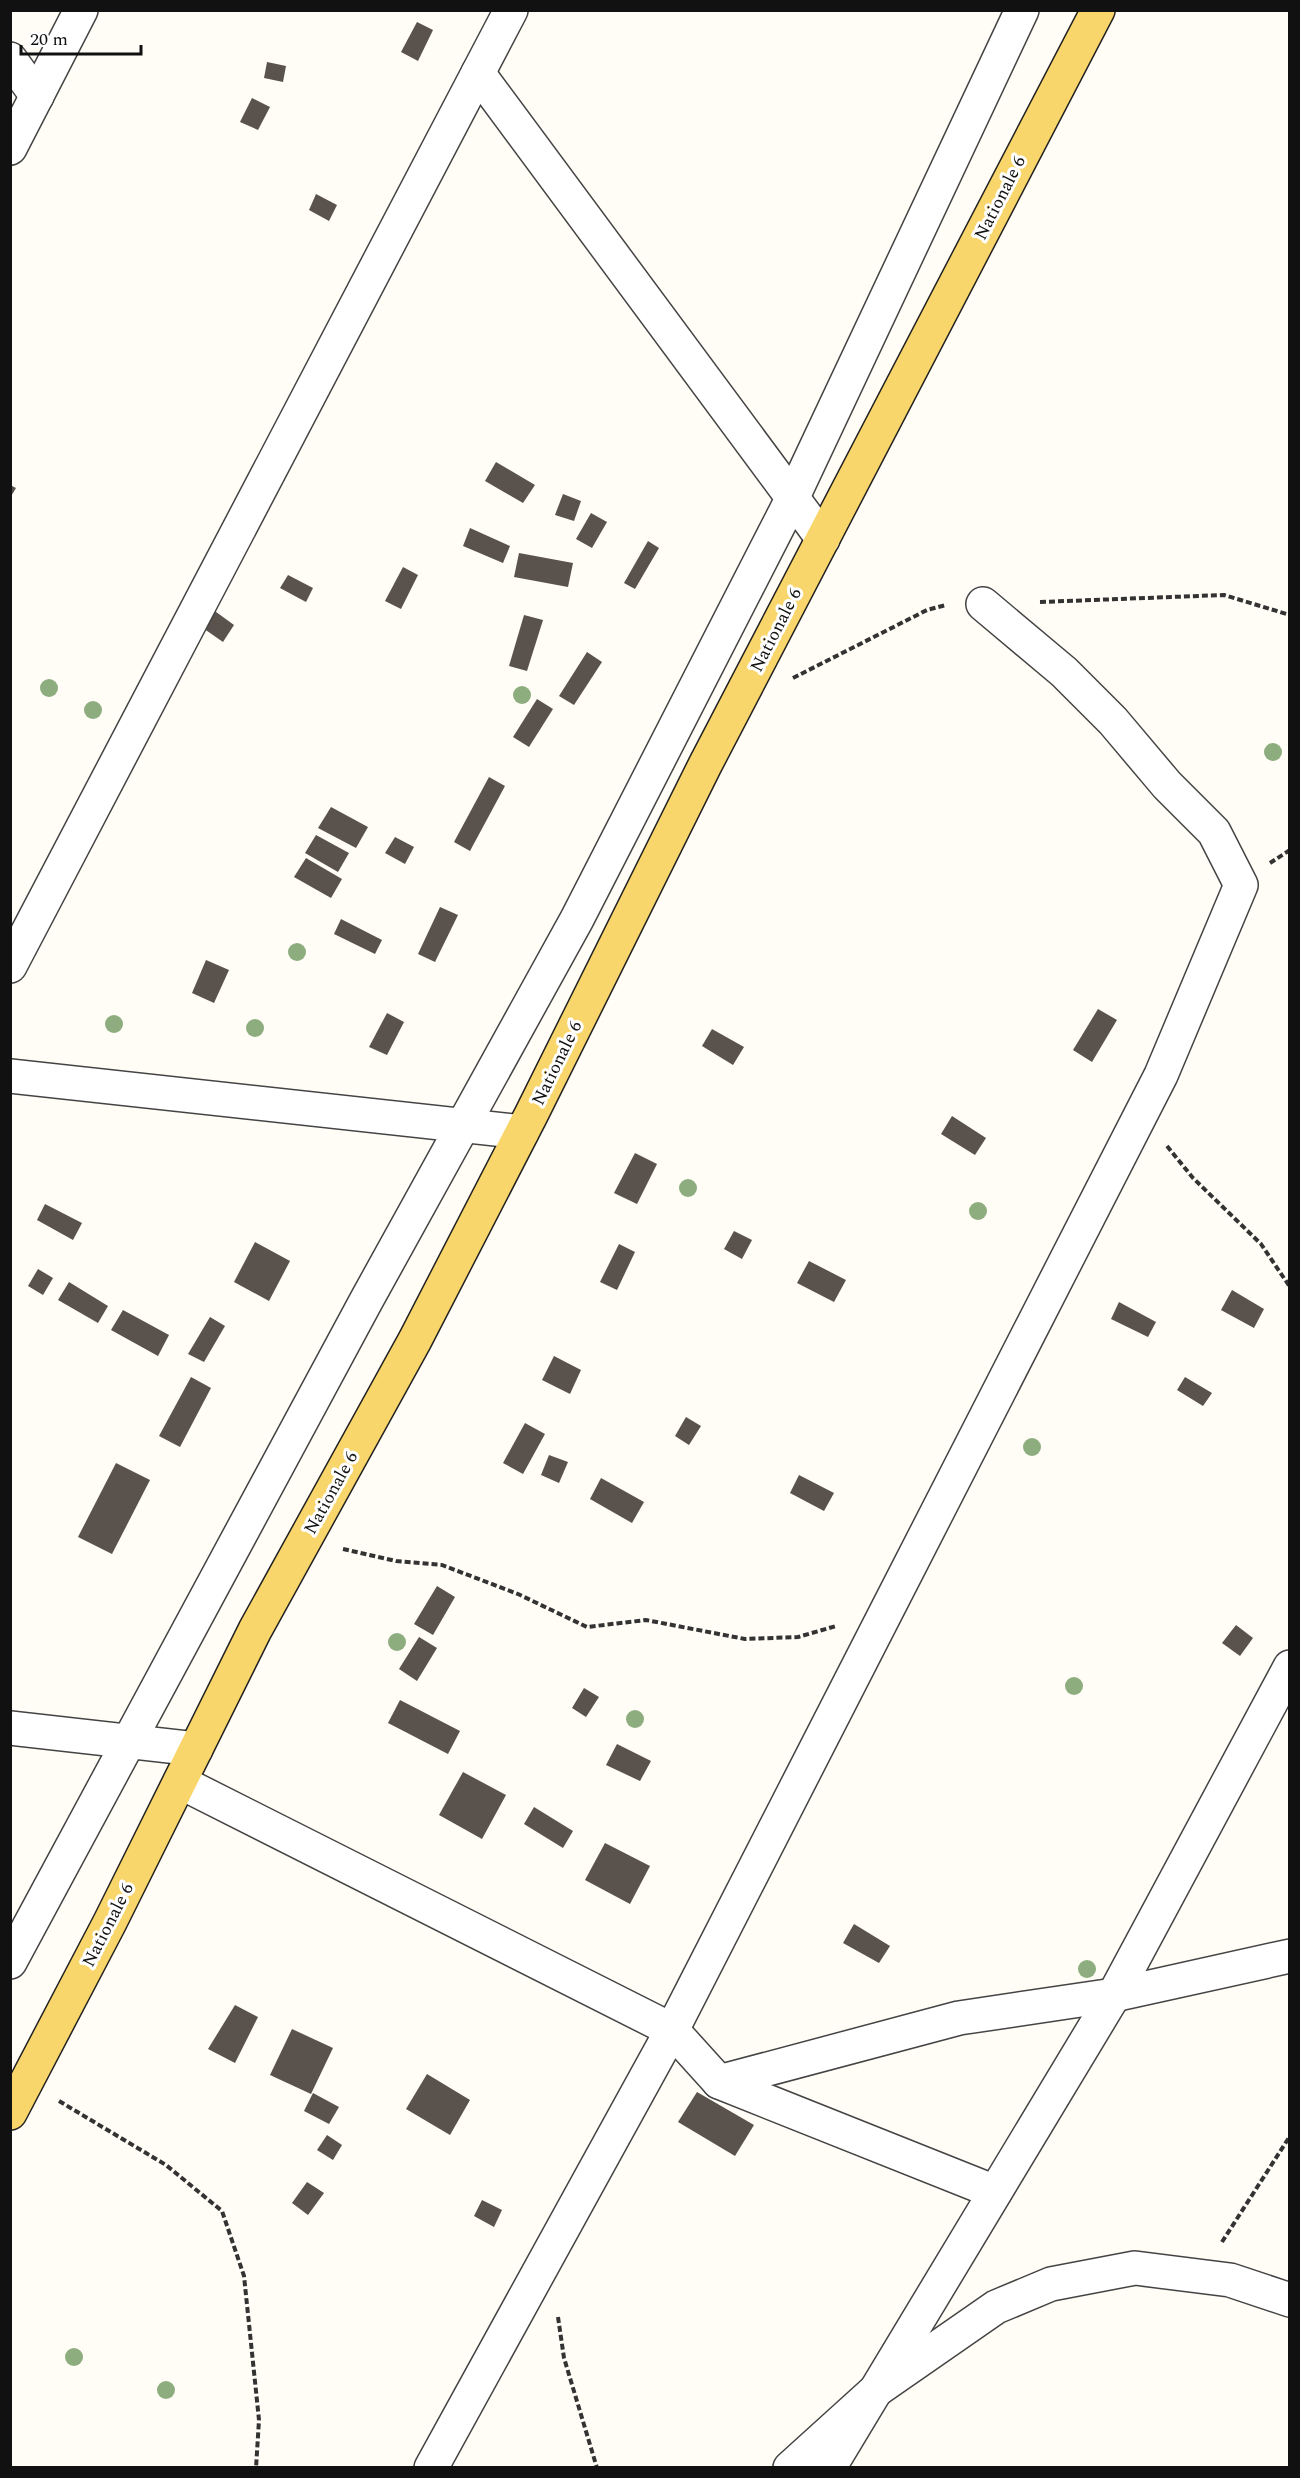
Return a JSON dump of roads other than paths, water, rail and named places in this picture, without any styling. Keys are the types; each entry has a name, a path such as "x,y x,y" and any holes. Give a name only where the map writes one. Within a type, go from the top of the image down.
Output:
{"main road":[{"name":"Nationale 6","path":"10,2113 180,1782 255,1630 415,1340 700,776 1098,10"}],"street":[{"path":"10,148 81,10"},
{"path":"10,966 511,10"},
{"path":"10,1962 577,919 793,498 1022,10"},
{"path":"10,59 37,96"},
{"path":"478,73 823,539"},
{"path":"431,2468 672,2030 1161,1075 1241,885 1214,832 1167,785 1113,721 1064,672 983,604"},
{"path":"10,1076 522,1132"},
{"path":"829,2468 1114,1995 1290,1667"},
{"path":"10,1728 196,1749"},
{"path":"180,1782 672,2030 719,2082 995,2192"},
{"path":"719,2082 959,2018 1114,1995 1290,1956"},
{"path":"790,2468 875,2391 996,2307 1050,2284 1135,2268 1230,2280 1290,2300"}]}
